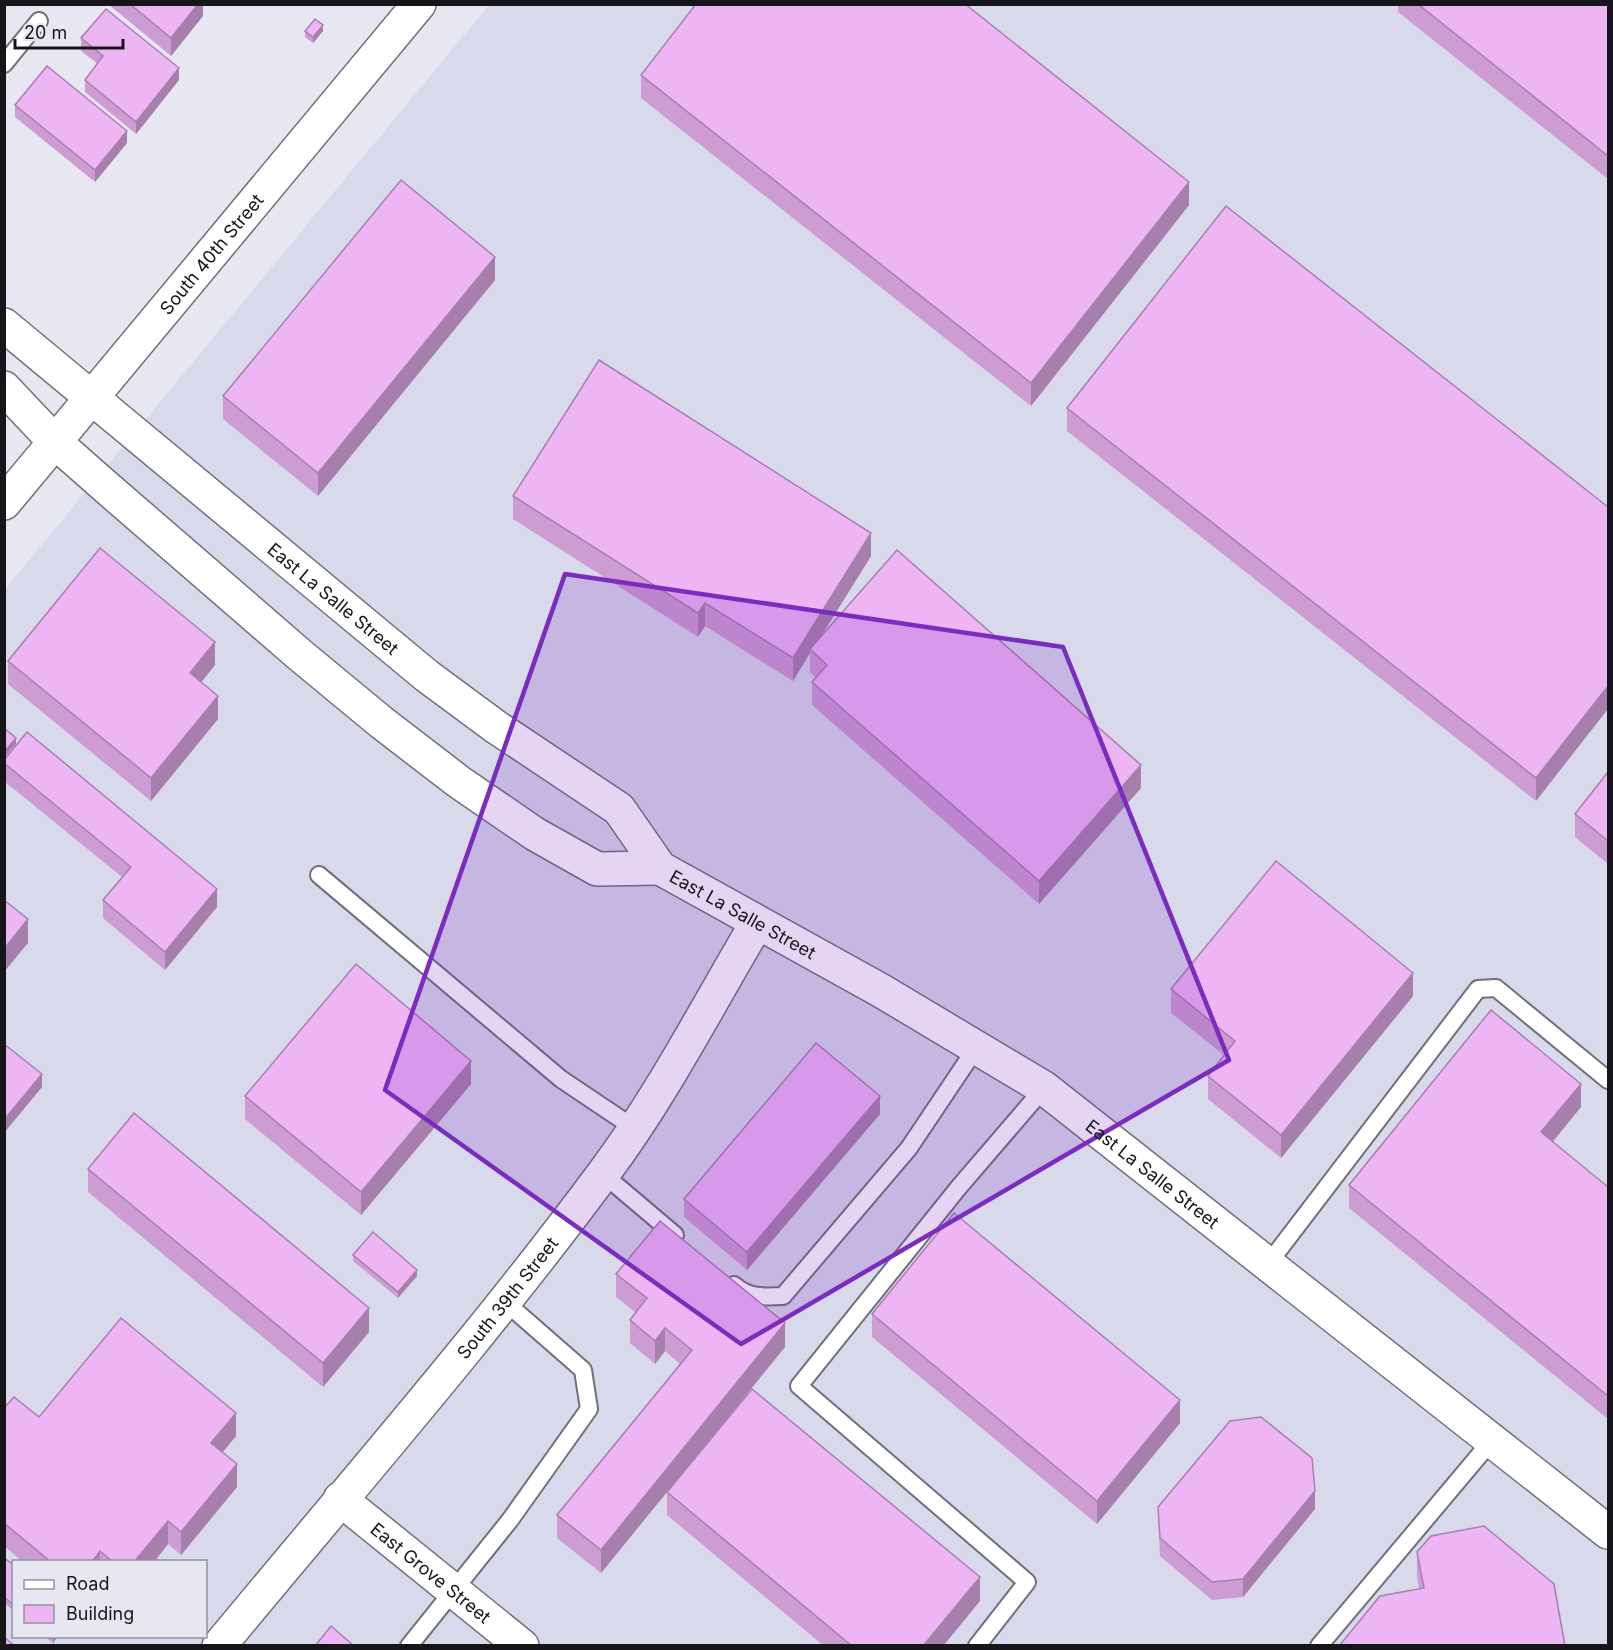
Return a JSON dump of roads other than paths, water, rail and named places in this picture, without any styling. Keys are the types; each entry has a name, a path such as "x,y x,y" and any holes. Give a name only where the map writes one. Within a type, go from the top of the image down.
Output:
{"street":[{"name":"South 40th Street","path":"4,503 419,4"},
{"name":"East La Salle Street","path":"4,325 427,676 496,727 619,809 660,868 880,990 1044,1088 1493,1439 1608,1532"},
{"name":"East La Salle Street","path":"4,388 55,442 300,655 459,782 535,834 597,868 660,868"},
{"name":"South 39th Street","path":"219,1646 504,1301 603,1174 634,1128 756,923"},
{"name":"East Grove Street","path":"340,1499 522,1646"}],"lane":[{"path":"4,64 39,21"},
{"path":"319,875 561,1079 634,1128"},
{"path":"1268,1264 1478,989 1496,988 1608,1080"},
{"path":"718,1271 744,1294 760,1298 783,1296 909,1148 976,1048"},
{"path":"977,1646 1027,1582 799,1386 959,1186 1044,1088"},
{"path":"603,1174 691,1249"},
{"path":"409,1646 510,1520 589,1409 583,1370 504,1301"},
{"path":"1318,1646 1493,1439"}]}
